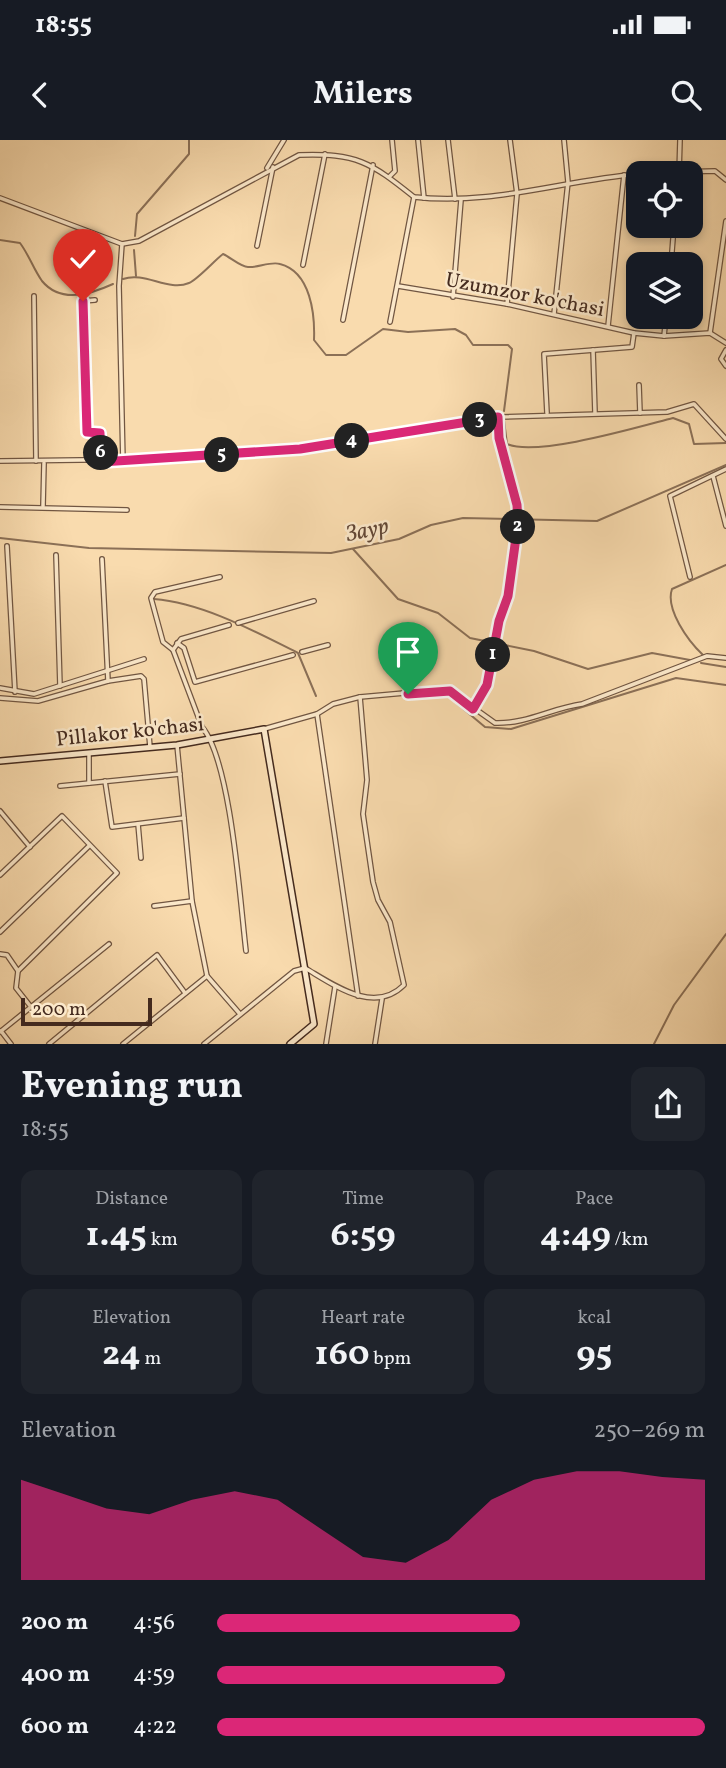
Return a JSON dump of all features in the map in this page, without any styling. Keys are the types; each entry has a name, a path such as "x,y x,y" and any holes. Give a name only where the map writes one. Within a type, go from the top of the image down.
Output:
{"street":[{"path":"266,170 284,140"},
{"path":"389,177 395,172 391,140"},
{"path":"418,140 424,198"},
{"path":"448,140 455,200"},
{"path":"507,303 517,194 510,140"},
{"path":"554,314 568,183 564,140"},
{"path":"680,140 680,161"},
{"path":"303,265 326,154"},
{"path":"0,198 122,244 139,242 266,170 299,155 326,154 361,159 373,165 414,197 455,200 517,194 624,175 608,326"},
{"path":"343,320 373,165"},
{"path":"257,247 273,167"},
{"path":"703,171 715,171 726,180"},
{"path":"390,322 414,197"},
{"path":"453,297 461,200"},
{"path":"726,221 723,267 710,333 726,343"},
{"path":"122,244 119,286 123,462"},
{"name":"Uzumzor ko'chasi","path":"398,286 453,297 507,303 634,333 664,336 710,333"},
{"path":"34,296 36,463"},
{"path":"95,300 83,301 87,432 100,433 101,462"},
{"path":"664,336 665,329"},
{"path":"547,413 544,354 632,347 634,333"},
{"path":"593,350 595,413"},
{"path":"726,350 721,359 726,366"},
{"path":"639,385 640,413"},
{"path":"0,461 123,462 300,449 498,417 547,413 667,412 694,404 726,439"},
{"path":"473,709 487,685 499,621 508,596 518,523 499,438 498,417"},
{"path":"43,507 44,463"},
{"path":"690,577 670,496 726,470"},
{"path":"713,476 726,526"},
{"path":"0,507 127,510"},
{"path":"7,546 15,692"},
{"path":"56,555 60,686"},
{"path":"102,559 110,670 108,681"},
{"path":"220,577 152,594 151,598 163,642 173,650 202,727 212,740 229,817 246,951"},
{"path":"238,623 314,601"},
{"path":"173,650 177,643 229,625"},
{"path":"177,643 184,648 195,682 293,655"},
{"path":"302,652 328,645"},
{"path":"290,1044 314,1024 264,729 317,714 333,704 360,697 450,691 495,723 531,720 707,656 726,658"},
{"path":"0,688 34,694 144,659"},
{"path":"0,698 38,701 108,681 141,676 144,680 150,747"},
{"path":"204,1044 294,971 305,968 358,996 382,999 402,988 405,982 390,922 378,900 373,882 363,814 367,780 360,697"},
{"path":"317,714 358,996"},
{"name":"Pillakor ko'chasi","path":"0,761 177,745 264,729"},
{"path":"177,745 192,901 207,976 240,1014"},
{"path":"89,752 89,783"},
{"path":"60,786 180,774"},
{"path":"105,781 112,827 184,818"},
{"path":"0,811 30,847"},
{"path":"0,875 62,816 117,873 18,971 16,988 32,1007"},
{"path":"138,824 141,858"},
{"path":"0,932 89,846"},
{"path":"154,906 192,901"},
{"path":"11,1044 0,1032 108,944"},
{"path":"0,954 7,955 18,971"},
{"path":"49,1044 157,956 185,993"},
{"path":"123,1044 207,976"},
{"path":"326,1044 335,986"},
{"path":"375,1044 382,999"}],"waterway":[{"path":"135,236 137,214 189,154 189,140"},
{"path":"0,240 20,243 42,281 58,293 86,294 113,284"},
{"path":"134,250 136,276"},
{"path":"123,279 131,277 181,285 192,281 223,254 245,267 280,264 299,276 305,285 312,307 314,340 326,355 346,355 383,329 408,332 455,329 466,335 473,345 508,345 512,349 504,411"},
{"path":"504,420 507,444 521,447 563,444 673,418 689,424 694,444 726,443"},
{"name":"Заур","path":"0,538 89,548 331,553 399,539 431,525 463,518 597,521 726,465"},
{"path":"353,549 398,599 438,613 470,638 534,651 588,669 652,653 690,660"},
{"path":"703,655 691,642 675,615 672,589 726,565"},
{"path":"154,599 209,612 298,653 316,696"},
{"path":"701,663 726,667"},
{"path":"455,702 485,727 511,729 676,678 726,685"},
{"path":"654,1044 674,1005 726,934"}],"route":[{"path":"83,301 87,432 100,433 101,462 300,449 498,417 499,438 517,505 518,523 508,596 499,621 487,685 473,709 450,691 408,694"}]}
